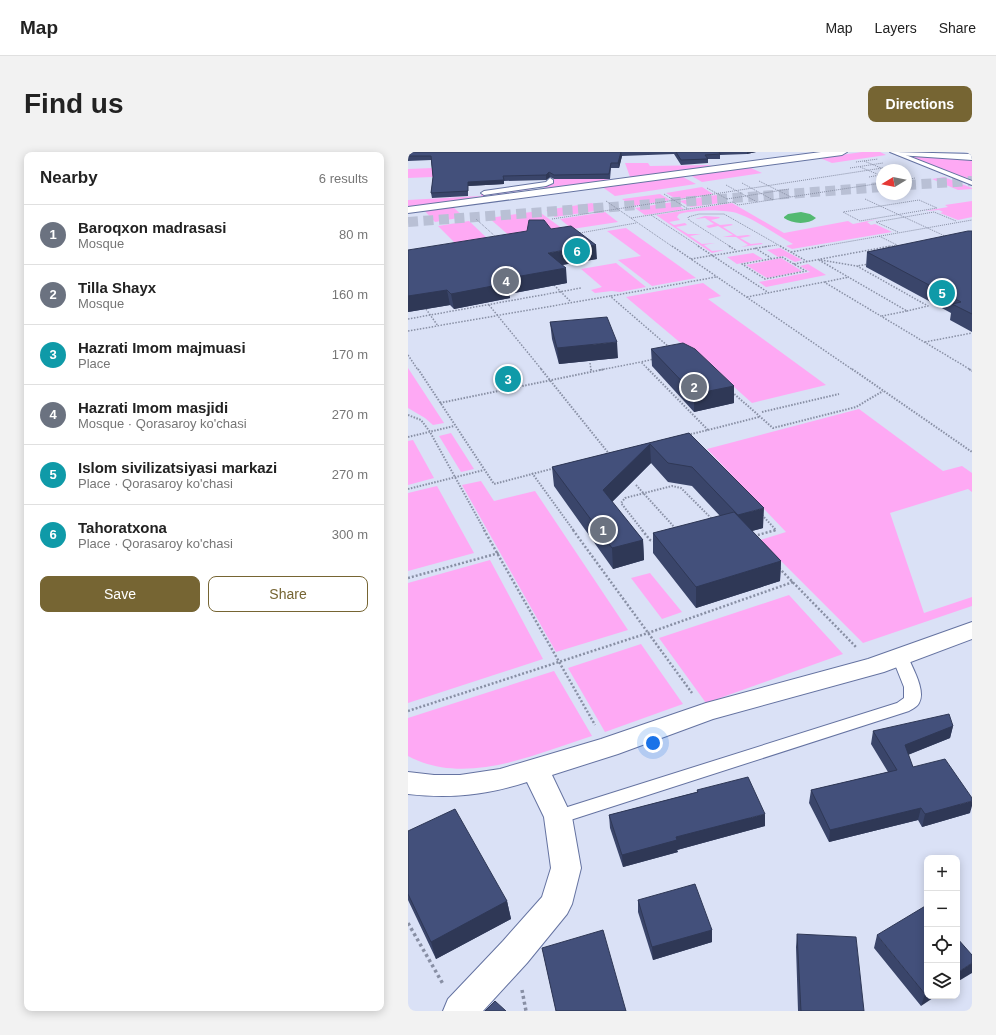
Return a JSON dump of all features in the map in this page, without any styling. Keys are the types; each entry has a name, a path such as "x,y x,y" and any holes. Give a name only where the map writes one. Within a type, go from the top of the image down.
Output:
{"street":[{"path":"721,168 747,158 784,152"},
{"path":"408,210 538,189 584,186 842,152"},
{"path":"898,152 972,157"},
{"path":"952,152 972,154"},
{"path":"410,787 474,785 500,780 608,746 706,712 875,666 972,630"},
{"path":"453,1001 515,952 556,904 566,868 558,816 535,769"}],"lane":[{"path":"893,152 972,182"},
{"path":"484,193 538,189 549,184 550,180"},
{"path":"558,816 903,707 912,701 912,688 900,657"}],"path":[{"path":"864,161 876,165"},
{"path":"848,168 887,162"},
{"path":"854,165 876,174"},
{"path":"552,219 876,169"},
{"path":"869,177 876,176"},
{"path":"756,179 791,197"},
{"path":"739,182 774,200"},
{"path":"724,184 757,202"},
{"path":"631,218 733,202 738,205 774,200 876,184"},
{"path":"584,186 972,452"},
{"path":"727,199 789,189"},
{"path":"660,191 689,209"},
{"path":"864,199 951,239"},
{"path":"919,200 937,208 898,215 860,221 843,212 919,200"},
{"path":"457,203 502,242"},
{"path":"898,233 876,222 934,212 958,222"},
{"path":"737,251 688,220 688,217 699,214 724,214 808,262"},
{"path":"651,215 769,293"},
{"path":"790,252 972,220"},
{"path":"580,233 637,222"},
{"path":"878,236 903,248"},
{"path":"691,259 777,245"},
{"path":"794,264 897,245"},
{"path":"755,248 771,259"},
{"path":"782,257 806,271 765,279 742,264 771,259 782,257"},
{"path":"819,260 857,266 872,263"},
{"path":"819,260 907,311"},
{"path":"857,266 928,306 881,316"},
{"path":"408,332 716,277"},
{"path":"746,297 849,277"},
{"path":"824,282 972,370"},
{"path":"554,286 571,303"},
{"path":"408,319 581,288"},
{"path":"610,296 672,350"},
{"path":"489,305 614,459"},
{"path":"426,309 438,326"},
{"path":"925,342 972,333"},
{"path":"408,355 494,484 555,468"},
{"path":"440,403 656,359"},
{"path":"641,362 708,430"},
{"path":"590,364 591,372"},
{"path":"727,388 772,428 856,407 883,391"},
{"path":"762,412 839,394"},
{"path":"408,415 421,420 430,432 499,553 558,662 608,746"},
{"path":"688,441 683,436 760,417"},
{"path":"408,437 455,426"},
{"path":"968,450 972,449"},
{"path":"602,456 617,453"},
{"path":"408,489 484,470"},
{"path":"532,474 706,712"},
{"path":"636,485 686,540"},
{"path":"672,486 681,488 716,523 710,530 683,537 660,542 650,540 622,503 626,498 643,492 672,486"},
{"path":"750,538 776,530 759,513"},
{"path":"408,578 499,553"},
{"path":"777,565 875,666"},
{"path":"408,712 648,633 793,582"},
{"path":"408,923 453,1001"}],"shaded area":[{"path":"862,152 880,152 886,155 832,163 820,158"},
{"path":"916,155 972,159 972,180 912,158"},
{"path":"625,163 648,163 650,166 712,165 694,169 630,177"},
{"path":"457,167 456,176 408,178 408,169"},
{"path":"751,168 762,173 702,182 690,175"},
{"path":"681,176 696,184 615,196 601,186"},
{"path":"944,177 972,189 958,190 932,179"},
{"path":"554,179 617,179 545,188 542,186 554,184"},
{"path":"702,187 713,194 676,199 666,193"},
{"path":"532,189 408,207 408,200 481,196 481,194"},
{"path":"660,194 670,200 632,206 622,199"},
{"path":"716,195 728,202 691,207 679,201"},
{"path":"972,201 972,217 958,220 940,213 943,212 939,210 925,211 948,207 945,205"},
{"path":"673,202 684,209 645,215 635,208"},
{"path":"592,203 602,210 555,217 546,210"},
{"path":"732,203 784,233 848,221 853,224 878,219 867,222 871,225 875,224 892,232 792,249 786,246 793,244 753,220 734,212 709,211 685,213 679,214 677,217 680,220 669,222 674,225 685,223 687,225 676,227 688,234 701,234 690,236 702,244 715,243 704,245 712,251 724,250 712,253 656,215"},
{"path":"452,206 464,217 435,222 424,210"},
{"path":"538,211 563,229 512,238 489,218"},
{"path":"605,212 618,222 572,229 560,219"},
{"path":"801,212 810,214 816,218 809,222 800,223 791,222 784,218 788,214"},
{"path":"705,216 719,217 720,218 711,220 720,225 733,225 723,227 737,236 751,236 740,238 751,244 763,244 741,247 748,245 736,237 723,237 733,235 718,226 709,228 706,226 714,224 705,218 695,219"},
{"path":"469,221 489,240 457,245 438,226"},
{"path":"626,228 696,278 652,286 618,260 641,256 607,231"},
{"path":"780,248 802,260 795,262 784,256 778,257 767,250"},
{"path":"753,253 763,259 737,264 727,257"},
{"path":"781,258 802,271 767,278 746,265"},
{"path":"616,263 646,287 620,292 612,291 595,293 591,290 602,287 581,269"},
{"path":"808,264 826,275 766,287 759,282 810,272 800,266"},
{"path":"703,283 721,296 708,299 826,385 752,403 694,351 689,350 626,297"},
{"path":"408,368 444,423 433,425 425,418 408,408"},
{"path":"859,409 943,471 962,466 972,473 972,492 968,489 890,513 924,613 972,597 972,606 863,643 760,540 786,532 707,449"},
{"path":"451,433 474,469 461,472 439,436"},
{"path":"413,440 434,478 408,485 408,441"},
{"path":"481,481 494,501 535,491 628,630 556,652 462,485"},
{"path":"437,486 474,553 408,571 408,493"},
{"path":"490,560 543,659 408,703 408,583"},
{"path":"650,573 682,612 662,619 631,578"},
{"path":"789,595 843,654 706,703 659,638"},
{"path":"641,644 683,704 605,732 568,668"},
{"path":"554,671 592,736 524,758 477,768 453,768 430,765 408,756 408,718"}],"building":[{"path":"408,152 621,152 618,163 611,163 609,174 554,175 549,172 546,175 503,176 504,180 468,182 468,191 431,193 433,177 431,156 408,156"},
{"path":"676,152 719,152 720,154 705,155 708,159 681,160"},
{"path":"529,220 544,220 551,229 571,226 596,245 548,253 566,268 504,279 508,283 451,294 447,290 408,296 408,250 527,231"},
{"path":"972,231 972,314 952,304 961,302 867,252"},
{"path":"607,317 617,342 557,348 550,322"},
{"path":"683,343 695,349 734,386 694,394 651,349"},
{"path":"689,433 764,508 738,515 692,467 668,463 650,444 603,490 643,540 612,548 552,467"},
{"path":"734,512 781,561 696,587 653,533"},
{"path":"949,714 953,726 905,745 913,767 945,759 972,798 972,801 925,814 921,808 830,830 811,790 897,770 873,731"},
{"path":"748,777 765,814 676,837 677,840 622,855 609,815 698,792 697,790"},
{"path":"455,809 507,901 431,942 408,894 408,831"},
{"path":"695,884 712,930 652,947 638,900"},
{"path":"924,907 924,993 877,935"},
{"path":"603,930 626,1011 556,1011 542,948"},
{"path":"797,934 856,937 864,1011 801,1011"},
{"path":"960,941 972,955 972,963 960,971"},
{"path":"495,1001 506,1011 485,1011"}],"tunnel":[{"path":"912,185 972,181"},
{"path":"408,222 876,187"}],"place":[{"name":"Tahoratxona","path":"577,251"},
{"name":"Hazrati Imom masjidi","path":"506,281"},
{"name":"Islom sivilizatsiyasi markazi","path":"942,293"},
{"name":"Hazrati Imom majmuasi","path":"508,379"},
{"name":"Tilla Shayx","path":"694,387"},
{"name":"Baroqxon madrasasi","path":"603,530"}]}
